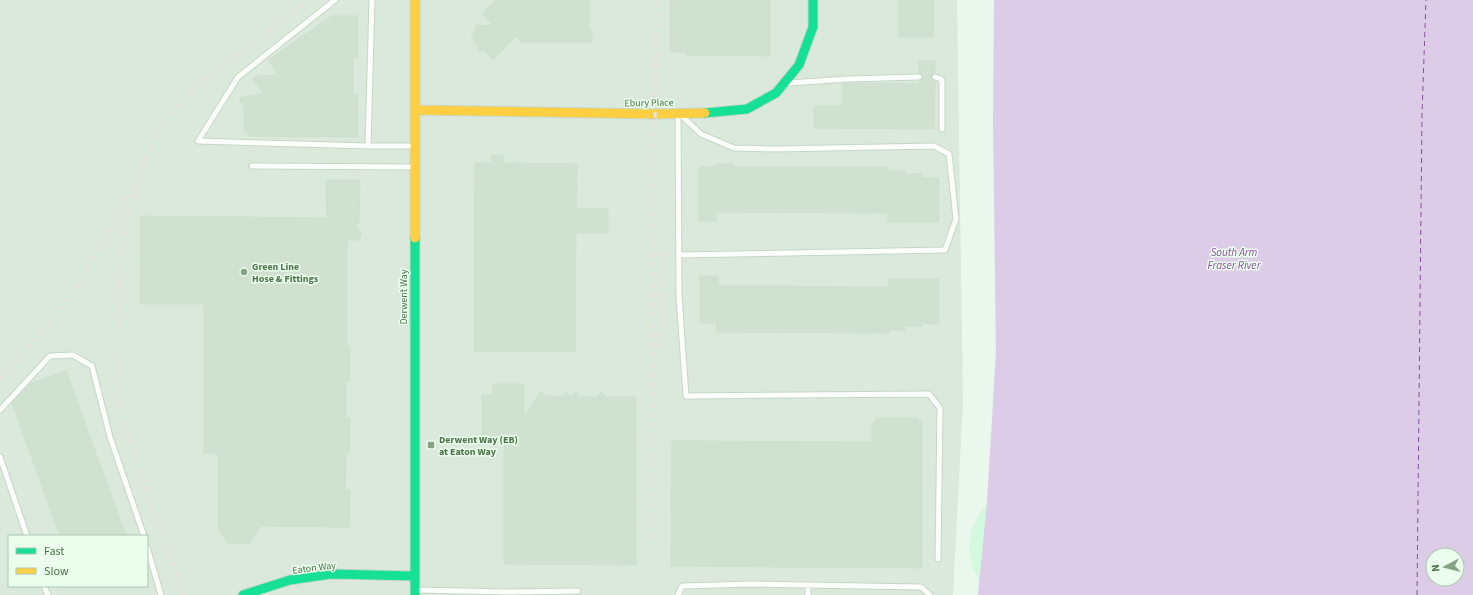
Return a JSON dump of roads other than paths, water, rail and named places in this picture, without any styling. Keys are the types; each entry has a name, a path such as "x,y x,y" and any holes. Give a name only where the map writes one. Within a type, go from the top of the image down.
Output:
{"street":[{"name":"Derwent Way","path":"415,0 415,593"},
{"name":"Ebury Place","path":"415,110 655,114 678,112 713,113 747,109 776,93 799,65 813,27 813,0"},
{"name":"Eaton Way","path":"243,595 290,580 331,574 414,576"}],"lane":[{"path":"335,0 238,77 198,141 415,146"},
{"path":"368,146 372,0"},
{"path":"784,84 848,79 919,76"},
{"path":"935,77 941,79 942,81 942,129"},
{"path":"678,112 679,296 686,396 929,394 940,408 938,559"},
{"path":"678,112 701,134 734,148 775,149 934,146 949,154 956,219 945,250 679,255"},
{"path":"252,166 415,166"},
{"path":"0,410 50,356 73,355 92,366 110,437 144,535"},
{"path":"0,457 27,535"},
{"path":"148,550 161,595"},
{"path":"678,595 682,586 751,584 921,587 930,595"},
{"path":"808,585 808,595"},
{"path":"415,593 578,591"}],"water":[{"name":"South Arm Fraser River","path":"994,0 1473,0 1473,595 978,595 987,502 996,351 993,124"}],"railway":[{"path":"185,595 146,489 120,412 117,373 120,271 125,223 147,155 161,127 193,90 308,0"},
{"path":"652,538 656,0"},
{"path":"0,379 36,339 79,285 111,228 135,180"},
{"path":"658,347 661,326 663,247"}],"place":[{"name":"Green Line Hose & Fittings","path":"244,272"},
{"name":"Derwent Way (EB) at Eaton Way","path":"431,445"}]}
